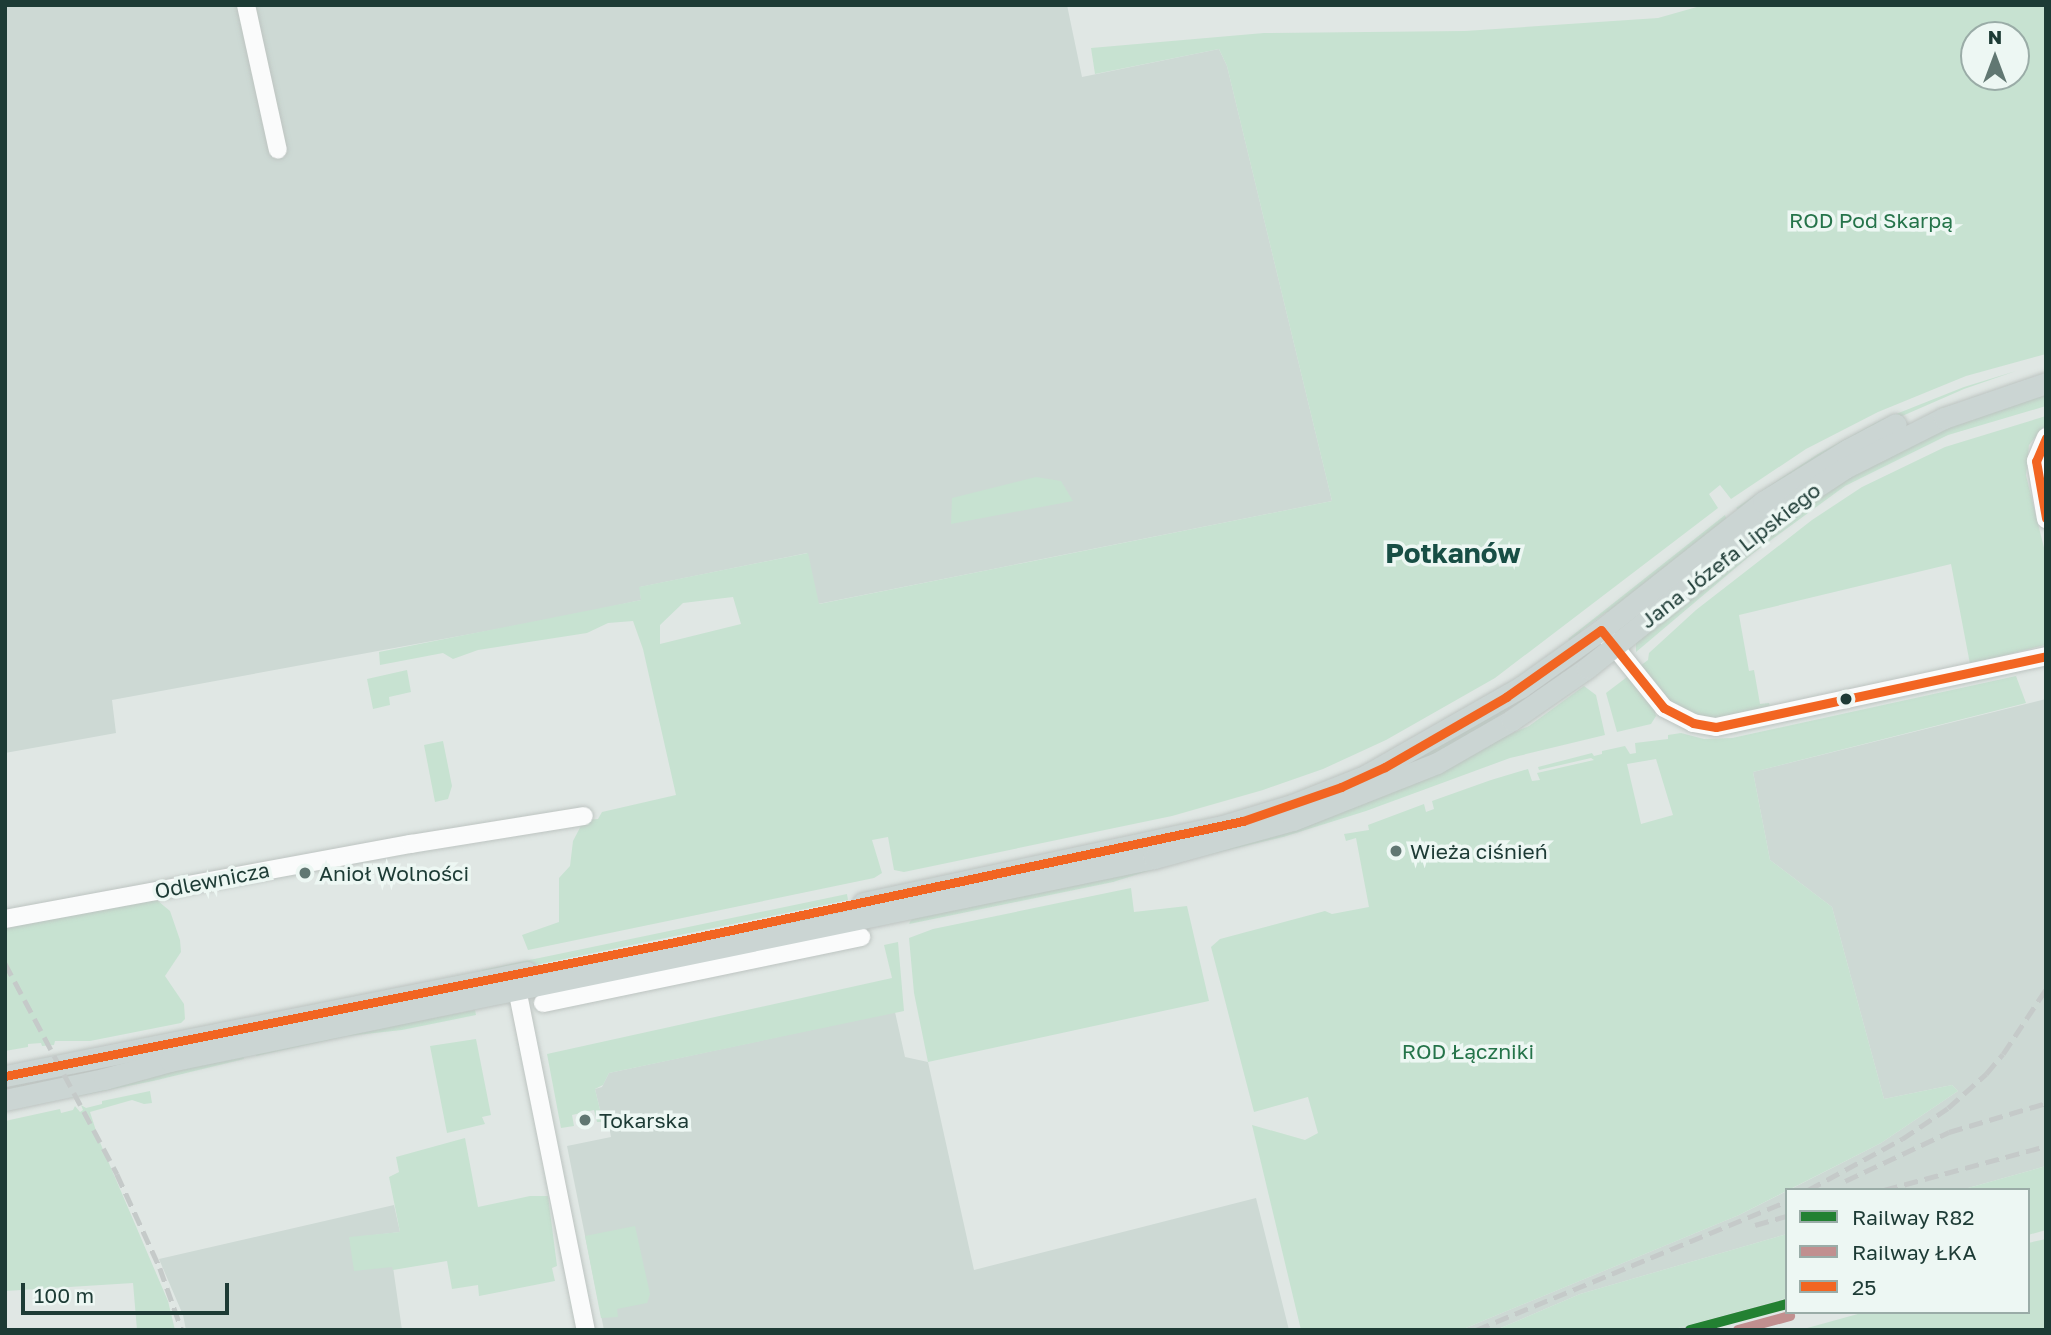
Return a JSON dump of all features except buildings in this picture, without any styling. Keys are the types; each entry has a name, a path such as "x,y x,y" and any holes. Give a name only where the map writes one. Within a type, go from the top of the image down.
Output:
{"main road":[{"name":"Jana Józefa Lipskiego","path":"5,1100 514,980 1192,834 1270,812 1341,787 1385,767 1521,687 1601,630 1763,502 1847,450 1948,400 2046,368"},
{"name":"Jana Józefa Lipskiego","path":"5,1076 1164,856 1271,827 1335,805 1448,757 1536,704 1614,648 1804,495 1845,468 1944,418 2046,383"}],"street":[{"path":"246,5 278,150"},
{"path":"2046,437 2036,461 2046,519"},
{"path":"1601,630 1664,708 1686,721 1716,727 2046,656"},
{"name":"Odlewnicza","path":"5,919 411,844 584,816"},
{"path":"543,1003 861,937"},
{"path":"514,980 586,1330"}],"shaded area":[{"path":"5,5 1067,5 1082,77 1219,49 1227,66 1332,501 818,604 807,553 640,587 641,600 568,616 112,700 116,733 5,753"},
{"path":"2046,699 2046,1166 1968,1188 1793,1188 1881,1143 1958,1091 1952,1085 1884,1099 1832,907 1770,860 1753,772"},
{"path":"895,1012 905,1057 928,1062 974,1270 1256,1198 1289,1330 604,1330 567,1146 611,1137 608,1121 603,1122 595,1089 602,1087 609,1073"},
{"path":"1785,1192 1785,1235 1580,1294 1496,1330 1461,1330 1739,1215"},
{"path":"394,1205 400,1232 349,1238 393,1267 402,1330 186,1330 183,1315 159,1259"},
{"path":"1785,1299 1785,1308 1702,1330 1671,1330"}],"green space":[{"name":"ROD Pod Skarpą","path":"1704,5 2046,5 2046,354 1966,376 1878,412 1806,449 1731,499 1720,485 1709,494 1718,508 1495,678 1386,740 1323,769 1263,790 1172,816 904,872 894,870 888,837 872,840 882,873 874,878 528,950 522,935 559,922 559,878 570,866 573,841 584,820 598,819 602,812 676,795 643,649 633,621 608,623 587,633 478,650 453,659 443,653 380,665 379,652 641,600 639,587 808,553 819,604 1332,501 1227,66 1219,49 1095,74 1091,48 1264,33 1465,31 1658,18","holes":["733,597 741,624 660,644 660,625 683,603"]},
{"path":"2016,371 1964,389 1893,420 1739,510 1736,508 1818,454 1881,420 1964,387"},
{"path":"2046,390 2046,406 1948,435 1845,486 1752,554 1636,652 1636,643 1641,636 1807,501 1892,449"},
{"path":"2046,416 2046,424 2029,445 2026,475 2046,556 2045,645 1970,664 1951,564 1739,615 1749,671 1754,670 1760,704 1769,703 1771,709 1721,719 1694,715 1672,703 1640,666 1648,660 1649,653 1696,610 1812,520 1862,487 1945,447"},
{"path":"1036,477 1061,481 1073,501 951,524 952,498"},
{"path":"1725,515 1727,521 1617,610 1605,613 1582,630 1572,644 1568,639"},
{"path":"1566,663 1569,667 1450,749 1393,773"},
{"path":"407,670 411,692 389,697 390,705 373,709 367,679"},
{"name":"ROD Łączniki","path":"2016,676 2026,703 1753,772 1770,860 1832,907 1884,1099 1952,1085 1958,1091 1881,1143 1792,1188 1785,1188 1785,1192 1739,1215 1461,1330 1301,1330 1252,1125 1305,1140 1318,1133 1308,1097 1254,1112 1211,947 1220,939 1325,911 1332,914 1369,907 1356,838 1346,841 1344,834 1369,830 1368,825 1424,804 1426,812 1434,809 1432,801 1528,769 1532,781 1540,780 1537,773 1594,760 1591,758 1539,770 1538,767 1592,753 1594,756 1602,754 1602,751 1625,746 1630,754 1636,753 1635,743 1668,739 1668,735 1681,733 1704,739 1732,738","holes":["1656,759 1673,815 1641,824 1627,764"]},
{"path":"1627,677 1654,709 1656,716 1651,724 1617,732 1606,693"},
{"path":"1584,686 1596,695 1605,735 1510,758 1366,811 1283,837 1173,863 1113,882 909,924 913,916 1492,742 1529,726"},
{"path":"443,741 452,786 448,799 435,802 424,745"},
{"path":"1131,888 1134,912 1187,906 1209,1001 928,1062 914,993 909,938 933,929"},
{"path":"847,894 848,900 483,976 482,970"},
{"path":"145,900 158,901 170,911 180,940 181,952 165,976 184,1004 185,1019 181,1023 90,1041 55,1041 54,1045 42,1046 41,1043 28,1044 28,1047 5,1051 5,929 74,912"},
{"path":"898,942 904,1011 609,1073 603,1085 595,1089 603,1122 597,1122 594,1110 572,1115 574,1126 561,1128 547,1054 892,978 884,945"},
{"path":"475,1010 476,1015 402,1030 347,1036 256,1056 257,1051"},
{"path":"476,1039 491,1115 482,1117 485,1124 447,1133 430,1046"},
{"path":"243,1055 244,1059 153,1081 78,1096 75,1090"},
{"path":"150,1091 152,1103 144,1104 132,1100 90,1112 99,1140 168,1301 175,1330 137,1330 133,1283 5,1291 5,1121 60,1109 61,1113 73,1110 75,1106 80,1112 83,1110 81,1105 86,1108 102,1104 102,1101"},
{"path":"465,1138 478,1207 530,1196 548,1196 557,1266 552,1268 555,1281 479,1296 478,1285 452,1289 447,1261 393,1270 392,1267 354,1271 349,1237 400,1232 389,1177 399,1172 396,1157"},
{"path":"2046,1166 2046,1230 2030,1234 2030,1188 1968,1188"},
{"path":"635,1226 650,1294 647,1303 617,1309 618,1317 601,1318 585,1236"},
{"path":"1785,1235 1785,1299 1671,1330 1496,1330 1580,1294"},
{"path":"2046,1239 2046,1330 1800,1330 1858,1314 2030,1314 2030,1243"}],"railway":[{"path":"5,963 117,1174 160,1268 182,1330"},
{"path":"1812,1188 1902,1139 1948,1108 1986,1074 2003,1054 2046,989"},
{"path":"1845,1181 1949,1132 2046,1103"},
{"path":"1891,1188 2046,1146"},
{"path":"1476,1330 1785,1202"},
{"path":"1755,1225 1785,1217"}],"rail line":[{"name":"R82","path":"1690,1330 1785,1305"},
{"name":"ŁKA","path":"1738,1330 1790,1316"}],"transit line":[{"name":"25","path":"2046,438 2036,461 2046,518"},
{"name":"25","path":"5,1076 675,942 1243,821 1341,787 1385,767 1506,697 1601,630 1664,708 1693,723 1716,727 2046,656"}],"place":[{"name":"Wieża ciśnień","path":"1396,851"},
{"name":"Anioł Wolności","path":"305,873"},
{"name":"Tokarska","path":"585,1120"}],"district":[{"name":"Potkanów","path":"1453,553"}]}
